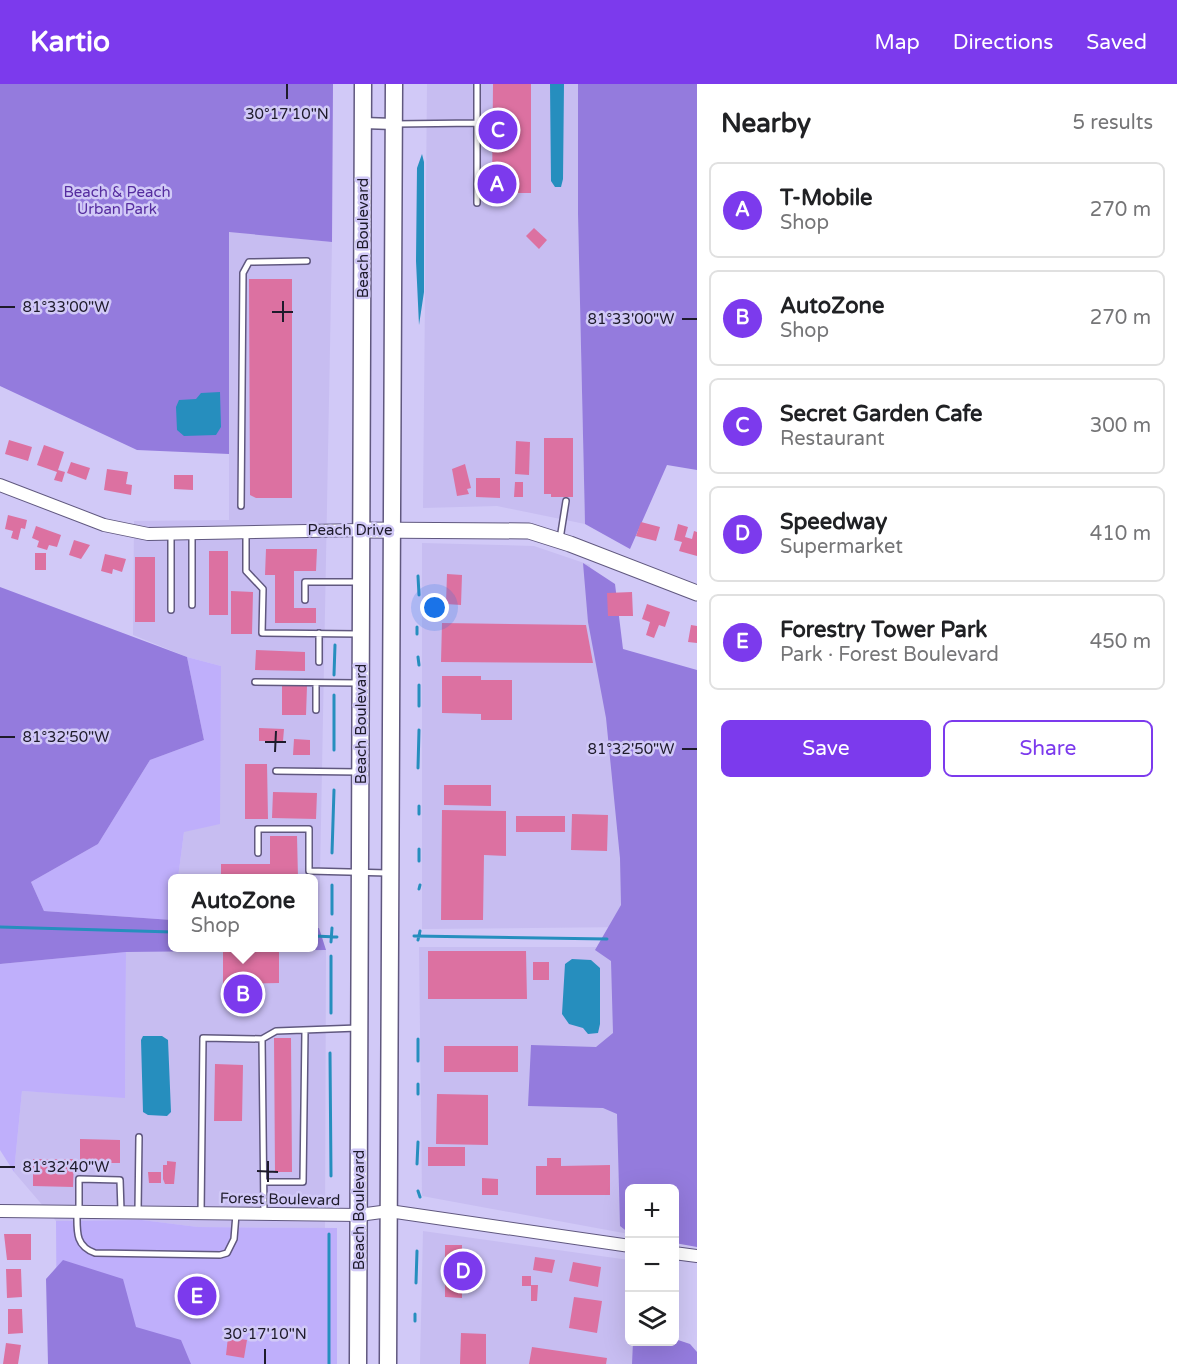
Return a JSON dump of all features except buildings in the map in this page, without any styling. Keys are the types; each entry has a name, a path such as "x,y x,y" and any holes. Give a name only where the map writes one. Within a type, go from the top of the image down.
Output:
{"highway":[{"name":"Beach Boulevard","path":"358,1364 363,84"},
{"path":"388,1364 394,84"}],"main road":[{"name":"Peach Drive","path":"362,530 506,529 529,531 560,540 697,593"}],"street":[{"path":"363,123 394,124"},
{"name":"Peach Drive","path":"0,485 115,528 148,534 362,530"},
{"name":"Forest Boulevard","path":"0,1211 359,1215 389,1210 625,1245"},
{"path":"679,1254 697,1256"}],"lane":[{"path":"477,84 477,203"},
{"path":"394,124 477,123"},
{"path":"241,506 243,273 249,262 307,261"},
{"path":"560,540 566,501"},
{"path":"246,531 246,572 262,589 262,633 361,634"},
{"path":"192,532 192,605"},
{"path":"171,533 171,610"},
{"path":"305,600 305,582 361,582"},
{"path":"319,633 319,662"},
{"path":"255,682 361,683"},
{"path":"316,682 316,710"},
{"path":"276,771 361,772"},
{"path":"258,853 258,829 309,829 309,872 390,873"},
{"path":"201,1213 203,1038 262,1039 276,1031 360,1028"},
{"path":"264,1182 303,1182 305,1031"},
{"path":"262,1039 264,1214"},
{"path":"138,1213 139,1137"},
{"path":"121,1212 120,1180 80,1179 77,1239 84,1249 95,1253 220,1255 227,1253 234,1239 237,1214"}],"shaded area":[{"path":"427,84 578,84 578,214 585,524 497,506 423,508"},
{"path":"229,231 332,242 319,928 318,874 179,874 184,832 221,666 187,657 133,635 134,521 229,520"},
{"path":"422,543 534,546 590,565 600,666 629,816 630,927 422,929"},
{"path":"187,657 221,666 220,824 184,832 179,874 168,874 168,920 44,911 31,882 98,844 150,760 204,740"},
{"path":"419,947 630,947 629,1184 625,1184 625,1233 422,1196"},
{"path":"318,950 326,950 325,1228 198,1227 142,1220 56,1221 14,1172 22,1091 125,1097 126,952 318,952"},
{"path":"126,952 125,1098 22,1091 14,1172 0,1150 0,964"},
{"path":"142,1220 198,1227 337,1228 337,1364 57,1364 56,1221"},
{"path":"423,1231 625,1259 625,1346 633,1346 633,1364 420,1364"}],"green space":[{"name":"Beach & Peach Urban Park","path":"0,84 333,84 332,242 229,232 229,454 137,450 0,386"},
{"path":"578,84 697,84 697,470 667,465 630,549 585,524 578,214"},
{"path":"583,563 615,584 623,649 697,670 697,1247 679,1244 679,1184 625,1184 625,1230 620,1226 617,1114 603,1108 528,1106 531,1045 596,1047 613,1033 611,961 595,950 621,905 620,858 606,718 588,622"},
{"path":"0,587 187,657 204,740 150,760 98,844 31,882 44,911 168,920 168,952 126,952 0,964"},
{"path":"318,928 319,928 326,950 318,950"},
{"path":"63,1260 123,1279 136,1327 181,1340 191,1364 48,1364 46,1279"},
{"path":"679,1340 690,1344 697,1352 697,1364 632,1364 633,1346 679,1346"}],"water":[{"path":"550,84 564,84 561,187 555,187 551,181"},
{"path":"422,154 424,162 424,292 419,325 416,261 417,168"},
{"path":"220,392 221,427 216,435 184,436 177,430 176,407 179,400 196,399 201,393"},
{"path":"572,959 591,960 600,968 598,1033 588,1034 583,1028 569,1024 562,1014 565,964"},
{"path":"143,1036 162,1036 168,1040 171,1112 167,1116 148,1115 143,1112 141,1040"}],"waterway":[{"path":"418,576 419,595"},
{"path":"417,627 417,634"},
{"path":"334,675 335,645"},
{"path":"418,657 419,665"},
{"path":"419,685 419,706"},
{"path":"334,695 334,750"},
{"path":"418,768 419,730"},
{"path":"332,853 334,790"},
{"path":"419,806 419,814"},
{"path":"419,849 419,861"},
{"path":"332,885 332,914"},
{"path":"419,889 420,885"},
{"path":"0,927 168,932"},
{"path":"331,942 332,928"},
{"path":"418,940 420,931"},
{"path":"318,936 337,937"},
{"path":"414,936 607,939"},
{"path":"331,956 331,1013"},
{"path":"418,1039 418,1061"},
{"path":"330,1053 331,1176"},
{"path":"418,1084 418,1094"},
{"path":"417,1164 418,1142"},
{"path":"418,1191 420,1197"},
{"path":"329,1234 329,1364"},
{"path":"416,1283 417,1251"},
{"path":"415,1314 415,1321"}],"place":[{"name":"Secret Garden Cafe","path":"498,130"},
{"name":"T-Mobile","path":"497,184"},
{"name":"AutoZone","path":"243,994"},
{"name":"Speedway","path":"463,1271"},
{"name":"Forestry Tower Park","path":"197,1296"}]}
